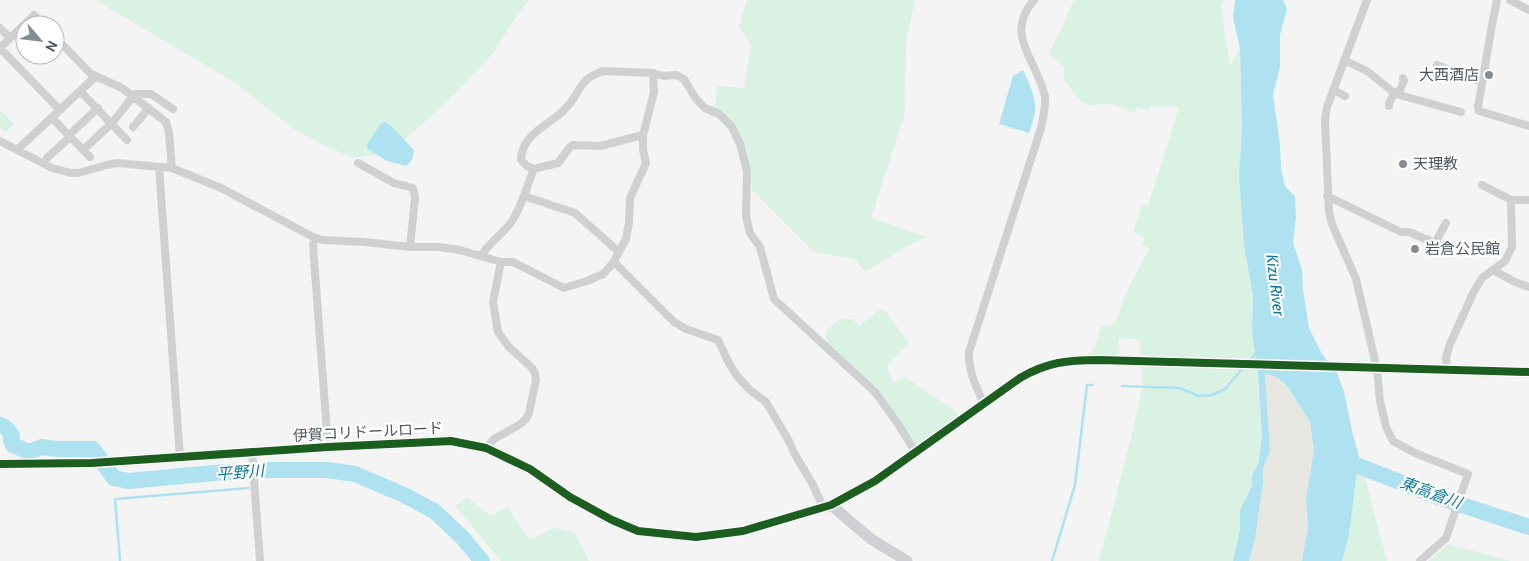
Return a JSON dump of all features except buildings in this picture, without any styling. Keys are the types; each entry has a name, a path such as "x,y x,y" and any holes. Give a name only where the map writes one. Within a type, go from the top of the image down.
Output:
{"street":[{"path":"984,404 971,375 968,362 969,352 1041,128 1045,107 1042,88 1022,37 1021,23 1034,0"},
{"path":"1367,0 1327,107 1325,120 1328,196 1332,224 1356,279 1380,401 1386,427 1393,441 1414,453 1468,474 1446,538 1420,561"},
{"path":"1498,0 1478,107 1479,111 1529,126"},
{"path":"1510,0 1529,10"},
{"path":"0,28 10,38"},
{"path":"15,33 0,48 60,110"},
{"path":"65,47 95,77 116,84 168,124 172,168"},
{"path":"1344,60 1367,71 1396,93 1414,100 1461,112"},
{"path":"1437,65 1482,82"},
{"path":"643,135 600,146 573,145 558,162 534,169 526,166 522,160 522,151 530,136 562,113 571,103 584,81 595,74 603,71 653,73 664,76 676,75 684,79 696,99 705,108 719,114 732,127 740,144 747,171 746,216 750,233 760,247 774,299 875,392 916,453"},
{"path":"0,141 52,168 71,173 117,164 172,168 221,188 315,238 460,250 501,262 513,262 564,288 603,274 613,263 626,239 630,198 646,163 643,150 643,135 654,92 653,73"},
{"path":"17,150 95,77"},
{"path":"1389,106 1389,103 1404,81 1403,78"},
{"path":"1333,90 1345,96"},
{"path":"80,91 128,140"},
{"path":"83,150 112,123 133,96 141,93 152,94 173,109"},
{"path":"47,158 98,108"},
{"path":"133,127 149,108"},
{"path":"52,118 90,157"},
{"path":"358,163 394,183 413,188 415,198 410,247"},
{"path":"159,167 180,458"},
{"path":"481,256 486,247 511,223 534,169"},
{"path":"1482,185 1511,200 1529,200"},
{"path":"524,196 575,213 619,252"},
{"path":"1328,196 1401,232 1409,232 1435,243 1446,223"},
{"path":"1447,370 1446,357 1454,332 1482,278 1505,261 1512,247 1511,200"},
{"path":"315,238 314,254 328,447"},
{"path":"486,448 494,438 526,419 536,380 532,368 508,346 498,332 493,302 501,262"},
{"path":"613,263 634,281 674,322 718,340 737,376 750,390 766,402 789,440 794,454 827,506 871,539 907,561"},
{"path":"1493,270 1529,287"},
{"name":"伊賀コリドールロード","path":"0,464 92,463 180,458 252,458 328,447 451,441 486,448 530,469 570,497 612,520 638,531 696,537 742,531 827,506 875,481 1020,378 1039,368 1063,361 1099,360 1529,372"},
{"path":"252,458 260,561"}],"green space":[{"path":"95,0 529,0 493,53 453,96 399,145 373,155 354,158 323,145 292,128 234,82"},
{"path":"747,0 915,0 906,42 905,113 871,218 927,237 913,243 865,272 855,259 814,252 752,190 750,170 742,143 715,109 717,86 744,88 751,45 739,27"},
{"path":"1074,0 1223,0 1221,8 1230,66 1240,48 1242,127 1239,176 1244,246 1253,295 1252,331 1258,373 1262,437 1258,464 1252,475 1252,486 1240,510 1240,529 1233,561 1099,561 1142,389 1140,340 1119,338 1118,356 1088,355 1095,346 1101,325 1107,327 1116,322 1124,297 1149,249 1142,244 1145,238 1133,232 1142,204 1148,206 1179,107 1151,106 1149,111 1137,107 1134,113 1112,104 1091,105 1082,102 1063,79 1065,68 1049,54"},
{"path":"0,110 14,124 5,132 0,127"},
{"path":"884,309 909,343 887,366 893,382 905,377 958,413 957,419 919,447 913,445 900,423 827,344 826,331 840,319 853,319 859,326 878,311"},
{"path":"1359,456 1387,561 1342,561 1349,535"},
{"path":"467,497 491,516 507,507 530,540 553,528 574,532 589,561 501,561 455,506"},
{"path":"1448,544 1511,561 1428,561"}],"sand":[{"path":"1265,372 1276,377 1287,387 1310,422 1314,451 1306,498 1308,528 1302,561 1249,561 1255,539 1263,483 1263,468 1270,451"}],"water":[{"name":"Kizu River","path":"1235,0 1283,0 1287,9 1280,35 1280,67 1273,94 1280,144 1281,169 1285,186 1295,196 1296,217 1293,243 1302,269 1309,328 1322,354 1337,373 1344,392 1359,456 1349,535 1342,561 1302,561 1308,528 1306,498 1314,451 1310,422 1287,386 1276,377 1265,373 1270,451 1263,468 1263,483 1255,539 1249,561 1233,561 1240,529 1240,510 1252,486 1252,475 1258,464 1262,437 1258,374 1252,331 1253,295 1244,246 1239,176 1242,127 1240,48 1233,18"},
{"path":"1023,70 1035,102 1035,113 1029,133 999,124 1013,76"},
{"path":"385,122 414,150 412,159 406,166 387,161 368,149 367,145 381,123"}],"waterway":[{"path":"1250,360 1258,351"},
{"path":"1122,386 1179,388 1199,396 1212,395 1225,389 1243,368"},
{"path":"1052,561 1075,485 1087,385 1092,385"},
{"name":"平野川","path":"0,425 10,432 13,445 29,452 42,447 93,449 114,478 128,481 225,472 272,470 327,470 355,474 402,494 434,511 462,537 482,561"},
{"name":"東高倉川","path":"1338,458 1441,498 1529,527"},
{"path":"120,561 115,499 249,488"}],"cycle path":[{"path":"0,464 92,463 328,447 451,441 486,448 530,469 570,497 612,520 638,531 696,537 743,531 831,505 875,481 1020,378 1039,368 1058,363 1099,360 1529,372"}],"place":[{"name":"大西酒店","path":"1489,75"},
{"name":"天理教","path":"1403,164"},
{"name":"岩倉公民館","path":"1415,249"}]}
